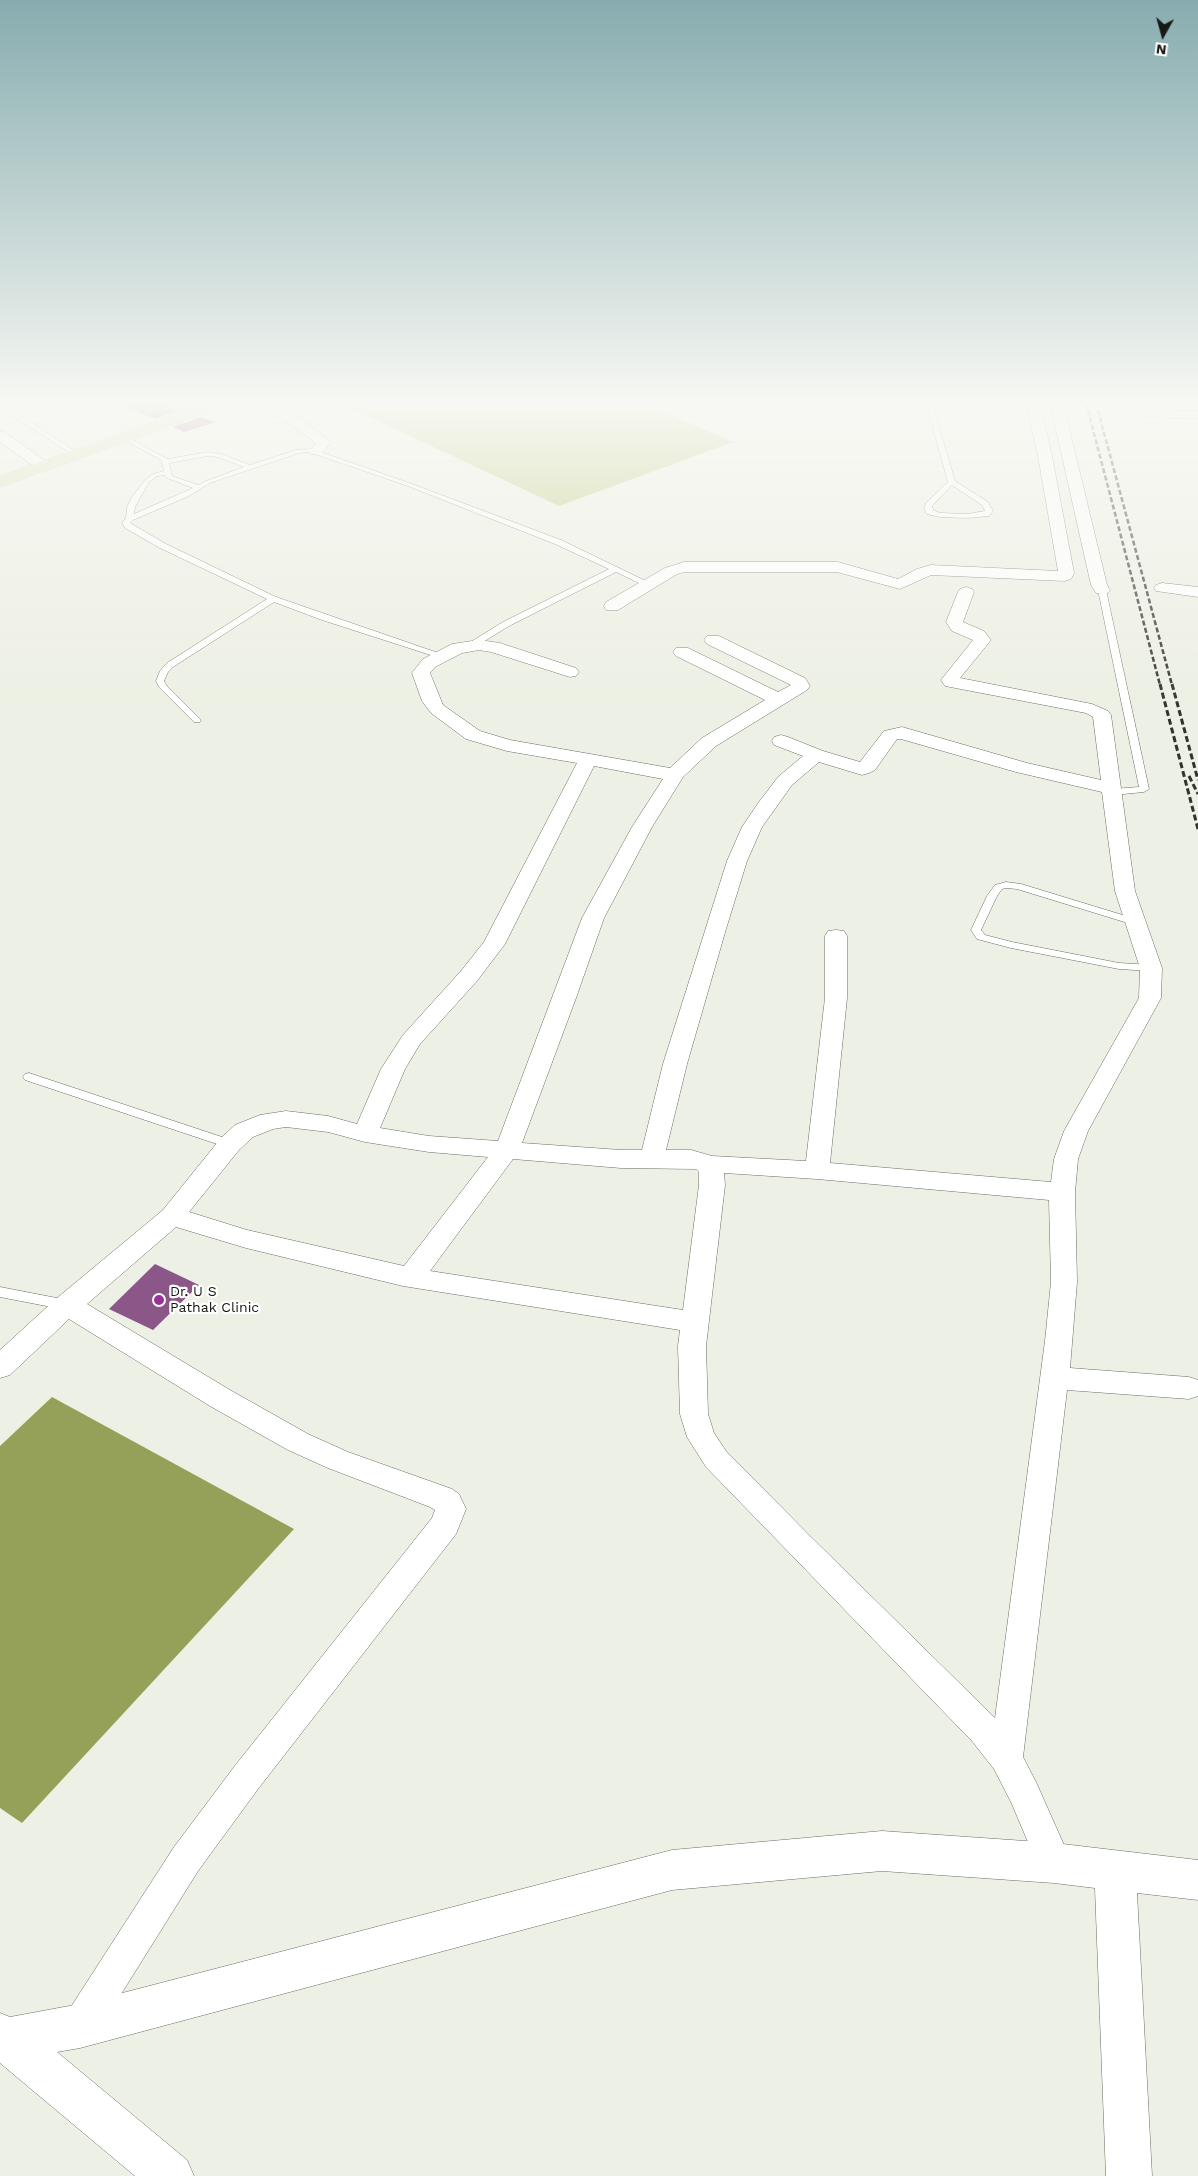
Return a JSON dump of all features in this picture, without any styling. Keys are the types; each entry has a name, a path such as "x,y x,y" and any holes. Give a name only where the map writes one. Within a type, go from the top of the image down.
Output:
{"street":[{"path":"612,606 671,571 691,567 838,567 900,584 931,570 1064,576 1066,573 1054,505"},
{"path":"1080,505 1102,590"},
{"path":"1162,588 1198,592"},
{"path":"966,592 954,622 958,627 981,637 982,640 950,681 956,684 1092,709 1101,713 1104,718 1125,891 1151,968 1152,990 1150,998 1076,1131 1066,1159 1062,1192 1064,1282 1055,1378 1006,1758"},
{"path":"411,1277 507,1150 593,918 642,827 675,775 681,767 709,742 798,688 801,683 713,640"},
{"path":"570,672 494,647 472,645 458,648 425,667 421,673 431,701 437,710 462,729 489,741 675,775"},
{"path":"682,652 777,699"},
{"path":"782,741 816,755 857,768 864,768 891,735 902,733 1023,768 1112,790"},
{"path":"652,1158 675,1064 715,929 738,861 752,827 784,781 816,755"},
{"path":"366,1134 393,1069 411,1040 482,962 494,944 588,760"},
{"path":"817,1170 836,998 836,936"},
{"path":"0,1367 67,1305 172,1216 230,1144 244,1131 257,1124 286,1119 328,1124 366,1134 429,1144 620,1160 652,1158 698,1160 708,1164 817,1170 1062,1192"},
{"path":"708,1164 711,1168 712,1186 694,1322 692,1387 694,1414 701,1437 716,1459 798,1544 984,1730 1006,1758 1024,1793 1054,1864"},
{"path":"172,1216 246,1239 411,1277 694,1322"},
{"path":"67,1305 291,1439 338,1460 441,1498 448,1503 450,1508 445,1525 246,1778 186,1859 80,2026"},
{"path":"1055,1378 1189,1388"},
{"path":"4,2037 80,2026 672,1870 882,1851 1054,1864 1198,1880"},
{"path":"1115,1871 1130,2176"},
{"path":"4,2037 170,2176"}],"lane":[{"path":"130,518 133,505"},
{"path":"163,505 130,518 126,523 163,546 273,599 325,618 444,656"},
{"path":"461,505 558,542 648,584"},
{"path":"929,505 928,509 930,512 940,515 967,516 986,514 988,512 985,505"},
{"path":"472,645 506,624 615,569"},
{"path":"1102,590 1144,789 1112,790"},
{"path":"197,720 163,687 160,681 164,671 176,661 273,599"},
{"path":"1135,922 1018,886 1006,885 998,888 992,896 976,930 981,937 1011,945 1119,966 1151,968"},
{"path":"29,1077 230,1144"},
{"path":"0,1292 67,1305"}],"shaded area":[{"path":"52,1397 294,1529 22,1823 0,1808 0,1446"}],"building":[{"path":"155,1264 199,1285 153,1330 109,1309"}],"railway":[{"path":"1113,505 1160,685"},
{"path":"1123,505 1172,685"},
{"path":"1160,684 1198,829"},
{"path":"1172,684 1198,780"},
{"path":"1189,776 1198,794"}],"place":[{"name":"Dr. U S Pathak Clinic","path":"159,1300"}]}
